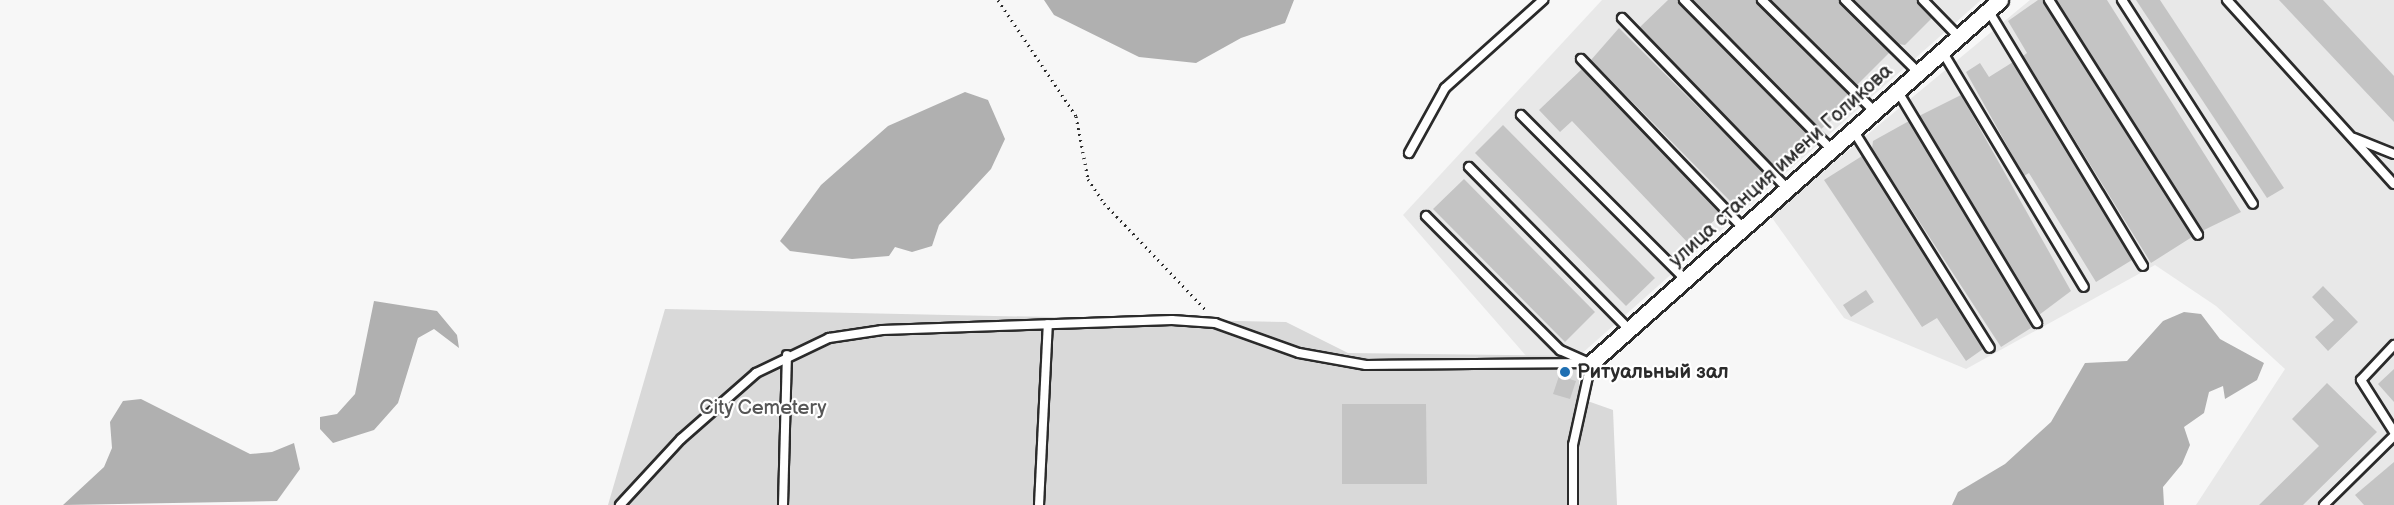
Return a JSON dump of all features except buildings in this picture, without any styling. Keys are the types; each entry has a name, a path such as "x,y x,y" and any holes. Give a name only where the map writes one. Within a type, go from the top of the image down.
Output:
{"street":[{"name":"улица станция имени Голикова","path":"1591,363 1994,5"}],"lane":[{"path":"1409,153 1445,88 1543,0"},
{"path":"1684,0 1831,149"},
{"path":"1762,0 1874,111"},
{"path":"1845,0 1918,72"},
{"path":"1923,0 1958,36"},
{"path":"2049,0 2198,235"},
{"path":"2122,0 2253,204"},
{"path":"2227,0 2394,184"},
{"path":"1994,5 2143,266"},
{"path":"1622,18 1787,188"},
{"path":"1942,51 2084,287"},
{"path":"1581,59 1743,228"},
{"path":"1898,90 2037,323"},
{"path":"1521,115 1685,279"},
{"path":"1853,130 1990,348"},
{"path":"2350,136 2394,154"},
{"path":"1469,167 1629,329"},
{"path":"1426,216 1560,350 1591,363"},
{"path":"620,505 681,439 756,373 787,355 829,338 882,330 1048,324 1215,323 1299,353 1366,364 1591,363"},
{"path":"1039,505 1048,324"},
{"path":"2324,505 2394,434 2361,380 2394,345"},
{"path":"783,505 787,355"},
{"path":"1572,505 1573,445 1591,363"}],"path":[{"path":"998,0 1076,116 1088,179 1104,203 1215,323"}],"shaded area":[{"path":"1044,0 1294,0 1285,23 1241,38 1196,63 1139,57 1054,15"},
{"path":"1602,0 1981,0 1579,356 1527,357 1403,215"},
{"path":"2030,0 2394,0 2394,505 2196,505 2285,369 2216,306 2155,265 1966,369 1844,318 1770,215"},
{"path":"965,92 988,100 1005,139 991,169 939,225 932,246 912,252 895,247 889,256 852,259 790,251 780,241 821,185 888,126"},
{"path":"374,301 437,311 457,335 459,348 434,329 418,338 398,403 374,430 333,443 320,429 320,417 337,414 355,394"},
{"path":"2184,312 2201,314 2220,339 2264,363 2257,380 2225,399 2223,386 2209,392 2204,413 2184,427 2190,445 2182,464 2163,487 2164,505 1952,505 1958,492 2005,464 2051,422 2085,363 2127,361 2163,321"},
{"path":"141,399 250,454 272,452 294,443 300,469 277,501 63,505 104,467 112,448 110,422 123,401"}],"green space":[{"name":"City Cemetery","path":"665,309 1286,322 1348,353 1579,356 1579,398 1613,410 1617,505 608,505"}],"place":[{"name":"Ритуальный зал","path":"1565,372"}]}
